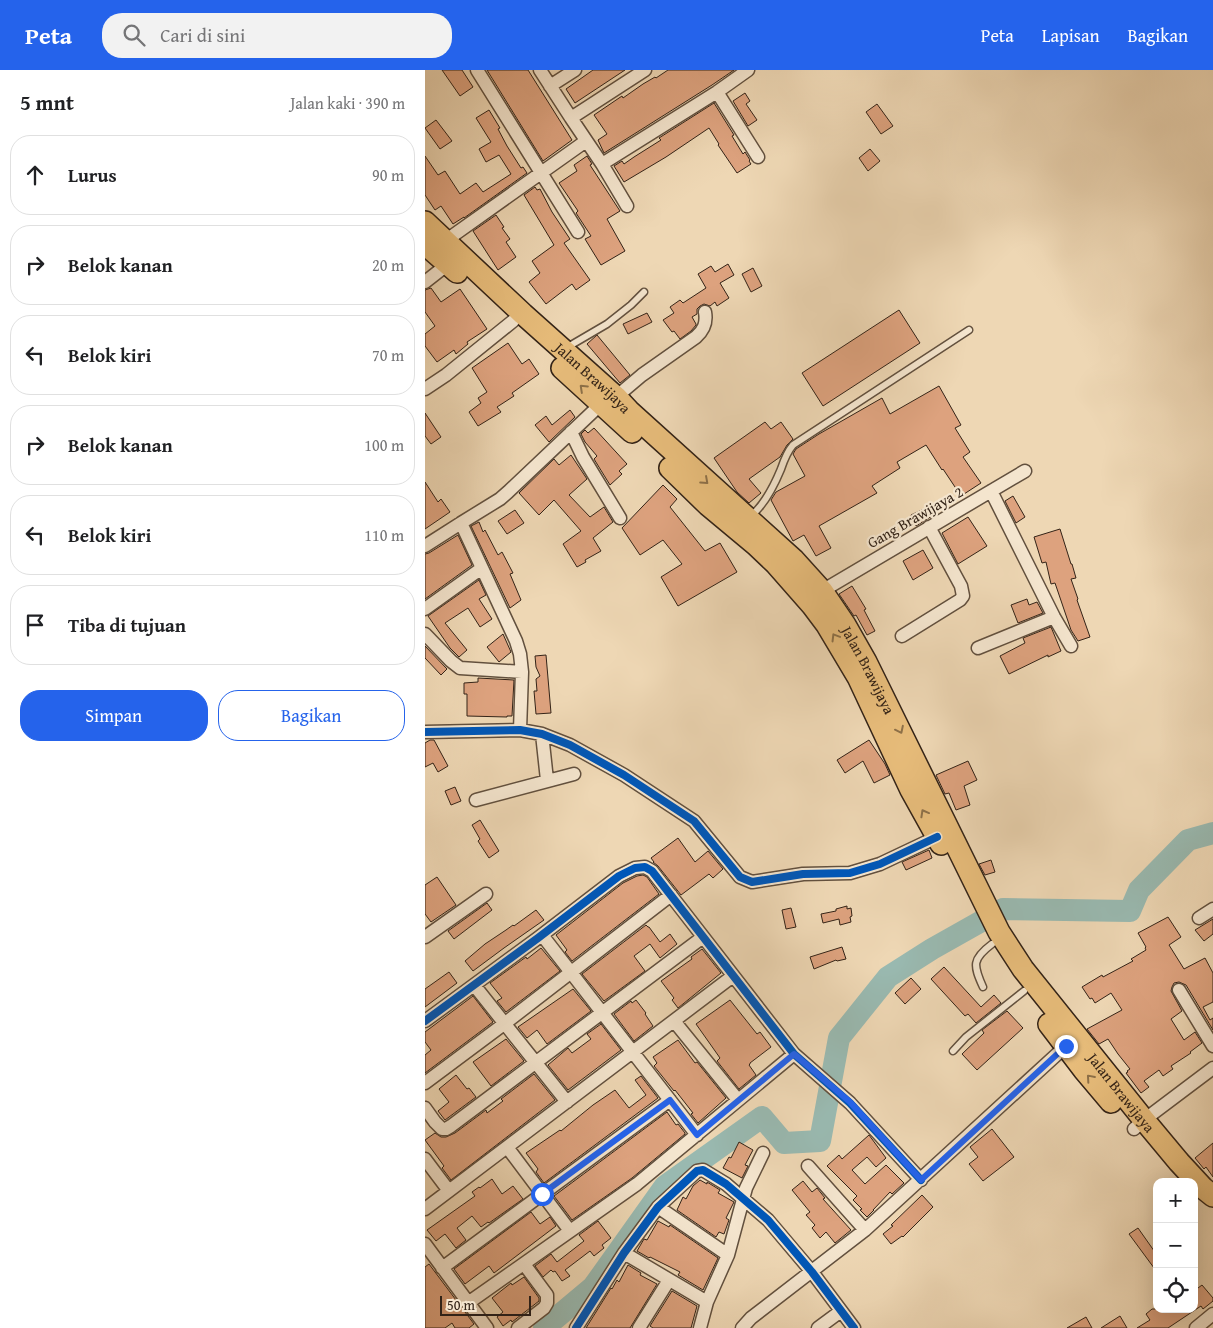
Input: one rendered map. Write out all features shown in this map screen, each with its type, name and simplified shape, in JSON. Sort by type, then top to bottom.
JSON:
[{"type":"highway","name":"Jalan Brawijaya","points":[[425,222],[444,254],[467,282],[747,518],[793,560],[821,590],[845,624],[866,662],[993,937],[1024,991],[1084,1070],[1213,1196]]},
{"type":"highway","name":"Jalan Brawijaya","points":[[444,254],[563,349],[708,505],[776,564],[812,605],[849,660],[911,790],[937,837],[975,896]]},
{"type":"highway","name":"Jalan Brawijaya","points":[[993,937],[1023,969],[1139,1124],[1175,1178]]},
{"type":"highway","points":[[1198,1200],[1213,1212]]},
{"type":"street","points":[[477,70],[579,232]]},
{"type":"street","points":[[540,70],[585,141],[602,164],[627,206]]},
{"type":"street","points":[[550,86],[575,70]]},
{"type":"street","points":[[571,118],[645,70]]},
{"type":"street","points":[[602,164],[717,92],[748,70]]},
{"type":"street","points":[[717,92],[758,157]]},
{"type":"street","points":[[425,282],[444,254],[541,172],[585,141]]},
{"type":"street","points":[[425,546],[499,499],[571,432],[616,408],[642,375],[702,332],[706,322],[705,312]]},
{"type":"street","points":[[425,390],[513,322]]},
{"type":"street","points":[[571,432],[583,457],[620,518]]},
{"type":"street","name":"Gang Brawijaya 2","points":[[821,590],[1025,471]]},
{"type":"street","points":[[991,491],[1054,617],[1071,646]]},
{"type":"street","points":[[461,523],[520,654],[522,672],[520,730]]},
{"type":"street","points":[[902,636],[960,600],[963,596],[961,586],[929,528]]},
{"type":"street","points":[[425,609],[482,568]]},
{"type":"street","points":[[979,648],[1054,617]]},
{"type":"street","points":[[425,634],[460,668],[522,672]]},
{"type":"street","points":[[425,732],[520,730],[542,734],[578,749],[624,775],[694,820],[740,877],[753,882],[803,874],[850,873],[880,864],[937,837]]},
{"type":"street","points":[[542,734],[547,780]]},
{"type":"street","points":[[476,800],[574,774]]},
{"type":"street","points":[[425,1020],[619,876],[635,868],[645,867],[651,871],[671,895],[794,1054],[850,1102],[921,1180]]},
{"type":"street","points":[[426,935],[486,894]]},
{"type":"street","points":[[425,1083],[671,895]]},
{"type":"street","points":[[1199,918],[1213,909]]},
{"type":"street","points":[[542,935],[697,1135]]},
{"type":"street","points":[[425,1108],[430,1126],[446,1129],[451,1126],[703,937]]},
{"type":"street","points":[[425,1209],[733,976]]},
{"type":"street","points":[[474,985],[567,1102]]},
{"type":"street","points":[[1179,990],[1213,1046]]},
{"type":"street","points":[[674,1021],[738,1100]]},
{"type":"street","points":[[742,1328],[755,1323],[811,1272],[865,1230],[1066,1046]]},
{"type":"street","points":[[468,1303],[637,1184],[794,1054]]},
{"type":"street","points":[[1139,1124],[1213,1068]]},
{"type":"street","points":[[442,1268],[670,1100]]},
{"type":"street","points":[[507,1148],[570,1231]]},
{"type":"street","points":[[700,1328],[707,1302],[728,1255],[743,1199],[763,1153]]},
{"type":"street","points":[[425,1158],[449,1191]]},
{"type":"street","points":[[808,1166],[865,1230]]},
{"type":"street","points":[[576,1328],[624,1253],[658,1207],[697,1171],[701,1170],[726,1184],[768,1220],[854,1328]]},
{"type":"street","points":[[658,1207],[728,1255]]},
{"type":"street","points":[[425,1244],[487,1328]]},
{"type":"street","points":[[624,1253],[707,1302]]},
{"type":"street","points":[[518,1328],[545,1308],[547,1303],[547,1295],[524,1264]]},
{"type":"street","points":[[641,1327],[669,1280]]},
{"type":"street","points":[[819,1328],[841,1311]]},
{"type":"street","points":[[1196,1328],[1213,1314]]},
{"type":"lane","points":[[563,349],[607,324],[644,292]]},
{"type":"lane","points":[[747,518],[754,512],[772,488],[785,457],[793,445],[969,330]]},
{"type":"lane","points":[[983,987],[976,972],[977,959],[993,937]]},
{"type":"lane","points":[[953,1051],[966,1037],[1024,991]]},
{"type":"building","points":[[442,70],[462,70],[473,87],[460,96]]},
{"type":"building","points":[[487,70],[528,70],[572,140],[543,161]]},
{"type":"building","points":[[593,70],[625,70],[575,103],[566,89]]},
{"type":"building","points":[[668,70],[734,70],[604,153],[598,140],[607,134],[594,115],[622,96],[623,98]]},
{"type":"building","points":[[745,93],[750,101],[746,104],[757,120],[748,126],[733,101]]},
{"type":"building","points":[[714,103],[734,135],[732,136],[743,154],[745,152],[751,164],[737,173],[709,128],[624,182],[614,166],[622,161],[624,164],[661,140],[659,138]]},
{"type":"building","points":[[877,104],[893,126],[881,134],[866,112]]},
{"type":"building","points":[[489,110],[500,128],[498,129],[507,146],[521,168],[523,167],[527,173],[453,224],[441,206],[435,210],[425,195],[425,156],[438,175],[445,171],[460,194],[476,183],[483,192],[511,174],[499,155],[486,162],[479,149],[491,142],[476,118]]},
{"type":"building","points":[[436,120],[452,141],[440,149],[425,128]]},
{"type":"building","points":[[870,149],[880,161],[868,171],[859,158]]},
{"type":"building","points":[[587,156],[592,164],[590,165],[620,211],[607,219],[625,251],[601,265],[585,239],[591,236],[576,213],[578,211],[559,183],[577,171],[574,165]]},
{"type":"building","points":[[535,187],[537,190],[540,189],[552,212],[570,239],[564,243],[590,280],[576,290],[572,284],[546,304],[529,282],[540,273],[532,261],[554,245],[524,195]]},
{"type":"building","points":[[496,215],[510,239],[506,242],[516,257],[498,270],[473,231]]},
{"type":"building","points":[[728,264],[734,275],[720,283],[729,298],[717,306],[715,302],[710,306],[704,304],[700,306],[697,309],[697,314],[692,317],[696,325],[680,339],[663,320],[674,313],[670,307],[680,300],[683,303],[706,288],[698,274],[711,266],[715,272]]},
{"type":"building","points":[[753,268],[762,286],[751,292],[742,274]]},
{"type":"building","points":[[431,288],[441,302],[460,289],[487,329],[467,342],[468,344],[456,354],[454,350],[437,362],[425,346],[425,334],[435,326],[425,312],[425,290]]},
{"type":"building","points":[[899,310],[920,343],[823,406],[802,373]]},
{"type":"building","points":[[647,313],[652,322],[628,334],[623,324]]},
{"type":"building","points":[[597,335],[630,375],[620,383],[587,344]]},
{"type":"building","points":[[508,343],[522,364],[529,359],[539,374],[512,393],[514,396],[497,407],[501,412],[478,426],[469,412],[481,403],[478,398],[487,392],[472,368]]},
{"type":"building","points":[[939,386],[961,425],[955,428],[970,452],[963,457],[981,483],[961,496],[926,445],[897,462],[900,468],[872,486],[877,493],[819,526],[831,548],[816,556],[804,535],[793,541],[771,500],[776,492],[805,476],[793,454],[796,449],[882,398],[890,414]]},
{"type":"building","points":[[570,410],[575,417],[549,442],[535,425],[546,416],[552,425]]},
{"type":"building","points":[[425,413],[441,437],[431,444],[425,436]]},
{"type":"building","points":[[765,422],[771,429],[781,422],[793,439],[780,457],[749,479],[761,493],[749,503],[737,492],[714,458]]},
{"type":"building","points":[[594,428],[627,464],[619,471],[622,474],[610,485],[594,459],[597,456],[581,434],[585,430],[588,433]]},
{"type":"building","points":[[571,455],[587,479],[569,495],[590,517],[604,507],[613,522],[593,538],[601,551],[577,567],[563,544],[581,531],[554,500],[539,515],[519,493],[554,459],[559,465]]},
{"type":"building","points":[[425,482],[438,502],[441,499],[450,512],[425,529]]},
{"type":"building","points":[[663,485],[677,499],[670,507],[705,551],[720,543],[737,572],[678,606],[661,577],[682,564],[663,540],[640,555],[622,528]]},
{"type":"building","points":[[1013,496],[1025,517],[1016,523],[1005,501]]},
{"type":"building","points":[[928,507],[932,516],[916,526],[911,515]]},
{"type":"building","points":[[515,510],[524,523],[507,534],[498,521]]},
{"type":"building","points":[[968,517],[987,546],[958,564],[942,533]]},
{"type":"building","points":[[479,522],[483,532],[485,530],[498,555],[502,552],[513,573],[510,574],[521,600],[510,608],[471,526]]},
{"type":"building","points":[[1060,529],[1076,578],[1071,579],[1090,637],[1078,641],[1071,630],[1055,583],[1051,584],[1046,562],[1042,563],[1034,537]]},
{"type":"building","points":[[458,535],[472,565],[425,599],[425,554]]},
{"type":"building","points":[[923,550],[933,568],[913,580],[903,561]]},
{"type":"building","points":[[479,580],[486,595],[479,599],[492,619],[480,627],[468,608],[445,623],[467,650],[459,657],[450,648],[428,616]]},
{"type":"building","points":[[852,586],[866,609],[864,610],[875,631],[867,635],[856,615],[854,616],[839,594]]},
{"type":"building","points":[[1027,599],[1029,605],[1037,602],[1043,613],[1018,623],[1011,605]]},
{"type":"building","points":[[1051,627],[1061,651],[1048,657],[1048,655],[1009,674],[1000,656],[1025,643],[1023,638]]},
{"type":"building","points":[[503,634],[511,652],[499,662],[487,647]]},
{"type":"building","points":[[425,646],[447,669],[441,675],[425,658]]},
{"type":"building","points":[[546,655],[551,713],[536,714],[534,691],[537,691],[536,679],[540,676],[536,667],[535,656]]},
{"type":"building","points":[[478,678],[514,680],[512,716],[467,716],[467,694],[464,694],[464,683],[478,682]]},
{"type":"building","points":[[434,740],[448,766],[438,772],[433,763],[425,767],[425,743]]},
{"type":"building","points":[[869,740],[890,775],[874,783],[863,761],[845,773],[837,760]]},
{"type":"building","points":[[968,761],[977,780],[964,786],[970,805],[956,810],[949,793],[945,794],[936,775]]},
{"type":"building","points":[[455,787],[461,801],[451,805],[445,791]]},
{"type":"building","points":[[480,820],[499,851],[489,858],[478,841],[480,839],[472,825]]},
{"type":"building","points":[[678,838],[695,862],[708,851],[723,869],[713,878],[709,874],[681,895],[651,858]]},
{"type":"building","points":[[929,850],[932,858],[906,870],[902,862]]},
{"type":"building","points":[[991,860],[995,872],[985,875],[979,864]]},
{"type":"building","points":[[643,875],[647,877],[659,894],[572,961],[565,952],[567,950],[556,935],[623,883]]},
{"type":"building","points":[[437,877],[456,905],[431,922],[425,914],[425,885]]},
{"type":"building","points":[[487,903],[492,910],[454,939],[448,931]]},
{"type":"building","points":[[847,906],[847,909],[851,908],[851,922],[840,925],[839,919],[823,923],[821,914],[836,911],[836,909]]},
{"type":"building","points":[[791,908],[796,927],[786,929],[782,910]]},
{"type":"building","points":[[536,910],[544,920],[473,971],[465,961],[485,944]]},
{"type":"building","points":[[1168,917],[1181,937],[1169,945],[1184,969],[1205,958],[1213,973],[1213,1002],[1203,1007],[1210,1020],[1213,1018],[1213,1030],[1186,985],[1179,982],[1174,983],[1171,991],[1182,1011],[1171,1019],[1184,1040],[1195,1032],[1202,1043],[1171,1066],[1173,1069],[1163,1076],[1159,1070],[1144,1081],[1149,1087],[1141,1093],[1126,1073],[1130,1069],[1108,1039],[1099,1044],[1087,1029],[1122,1010],[1111,993],[1095,1003],[1082,987],[1102,975],[1103,977],[1133,961],[1131,959],[1146,950],[1138,933]]},
{"type":"building","points":[[1213,919],[1213,934],[1204,941],[1195,930]]},
{"type":"building","points":[[646,925],[660,942],[670,934],[677,944],[660,958],[650,944],[634,956],[645,971],[604,1001],[582,974]]},
{"type":"building","points":[[842,947],[846,959],[836,960],[814,969],[810,957]]},
{"type":"building","points":[[541,948],[560,971],[506,1012],[497,1001],[502,998],[490,983]]},
{"type":"building","points":[[702,949],[721,973],[678,1008],[672,1000],[674,998],[661,981],[692,959],[691,957]]},
{"type":"building","points":[[944,967],[981,1007],[994,995],[1001,1003],[976,1023],[968,1014],[965,1016],[931,979]]},
{"type":"building","points":[[449,972],[457,983],[425,1007],[425,989]]},
{"type":"building","points":[[911,978],[921,989],[905,1004],[895,993]]},
{"type":"building","points":[[573,989],[591,1011],[547,1044],[537,1030],[527,1038],[518,1027]]},
{"type":"building","points":[[473,996],[493,1022],[425,1073],[425,1055],[431,1050],[425,1042],[425,1032]]},
{"type":"building","points":[[636,1000],[653,1026],[634,1041],[614,1014],[631,1001],[632,1003]]},
{"type":"building","points":[[730,1000],[757,1034],[760,1032],[771,1047],[750,1063],[749,1065],[756,1075],[739,1089],[717,1061],[720,1058],[696,1024]]},
{"type":"building","points":[[1007,1011],[1023,1028],[977,1070],[962,1054],[984,1033],[982,1030]]},
{"type":"building","points":[[601,1024],[621,1050],[568,1090],[548,1065],[568,1048],[572,1053],[591,1039],[587,1034]]},
{"type":"building","points":[[506,1039],[524,1061],[491,1086],[473,1062]]},
{"type":"building","points":[[678,1040],[695,1063],[697,1062],[726,1098],[698,1123],[691,1114],[693,1113],[654,1066],[657,1063],[653,1057]]},
{"type":"building","points":[[534,1074],[555,1100],[451,1180],[442,1168],[444,1166],[425,1140],[435,1133],[441,1137],[446,1137],[455,1133],[486,1110],[487,1113],[503,1101],[501,1099]]},
{"type":"building","points":[[456,1075],[476,1097],[445,1120],[438,1111],[449,1102],[439,1089]]},
{"type":"building","points":[[641,1076],[658,1098],[544,1183],[536,1172],[538,1169],[526,1153],[561,1131],[615,1090],[629,1108],[646,1095],[635,1080]]},
{"type":"building","points":[[667,1112],[685,1134],[632,1178],[572,1220],[554,1196]]},
{"type":"building","points":[[992,1129],[1014,1157],[983,1181],[969,1164],[978,1157],[970,1147]]},
{"type":"building","points":[[869,1135],[886,1158],[876,1167],[867,1157],[852,1170],[865,1184],[886,1165],[904,1183],[892,1194],[890,1192],[867,1217],[853,1200],[857,1196],[827,1166],[839,1155],[842,1159]]},
{"type":"building","points":[[739,1142],[753,1150],[745,1165],[748,1166],[742,1178],[723,1168],[729,1157],[731,1158]]},
{"type":"building","points":[[1213,1143],[1213,1177],[1206,1167],[1204,1169],[1195,1158]]},
{"type":"building","points":[[492,1179],[502,1194],[513,1186],[523,1199],[481,1227],[472,1216],[457,1228],[466,1240],[456,1248],[445,1234],[436,1241],[427,1230],[475,1196],[472,1192]]},
{"type":"building","points":[[700,1180],[720,1190],[718,1193],[734,1202],[726,1218],[729,1220],[724,1234],[719,1232],[716,1237],[677,1210],[683,1197],[686,1199],[693,1186]]},
{"type":"building","points":[[803,1181],[812,1192],[817,1188],[825,1198],[823,1199],[851,1230],[835,1243],[826,1232],[820,1238],[812,1228],[815,1225],[806,1215],[810,1212],[792,1190]]},
{"type":"building","points":[[922,1195],[933,1207],[903,1237],[891,1244],[883,1234]]},
{"type":"building","points":[[531,1212],[540,1224],[550,1217],[556,1226],[494,1273],[489,1266],[465,1284],[454,1269]]},
{"type":"building","points":[[598,1221],[611,1238],[602,1245],[604,1248],[594,1256],[590,1251],[565,1270],[570,1276],[562,1281],[555,1271],[551,1270],[543,1277],[535,1266],[551,1254],[557,1262],[584,1241],[579,1235]]},
{"type":"building","points":[[658,1221],[669,1227],[670,1225],[718,1258],[703,1290],[678,1275],[680,1272],[637,1251],[644,1239],[647,1240]]},
{"type":"building","points":[[1138,1228],[1153,1249],[1153,1267],[1129,1234]]},
{"type":"building","points":[[429,1264],[474,1324],[469,1328],[455,1328],[452,1323],[445,1328],[425,1328],[425,1267]]},
{"type":"building","points":[[628,1265],[641,1273],[640,1275],[657,1284],[630,1328],[586,1328],[611,1288],[617,1280],[619,1282]]},
{"type":"building","points":[[524,1277],[539,1298],[539,1301],[512,1322],[511,1320],[503,1326],[497,1317],[503,1312],[492,1298],[511,1283],[512,1285]]},
{"type":"building","points":[[1202,1285],[1213,1298],[1213,1301],[1203,1309],[1201,1306],[1198,1308],[1198,1288]]},
{"type":"building","points":[[672,1291],[697,1306],[691,1328],[653,1328],[650,1326]]},
{"type":"building","points":[[1152,1309],[1153,1313],[1190,1313],[1168,1328],[1137,1328],[1150,1320],[1146,1314]]},
{"type":"building","points":[[1120,1316],[1127,1328],[1101,1328]]},
{"type":"building","points":[[1086,1317],[1092,1328],[1067,1328]]},
{"type":"waterway","points":[[544,1328],[593,1287],[665,1186],[762,1117],[784,1143],[820,1141],[839,1038],[888,977],[932,949],[1003,909],[1130,911],[1139,890],[1188,840],[1213,833]]},
{"type":"cycle path","points":[[425,732],[520,730],[542,734],[570,745],[624,775],[694,821],[740,877],[752,882],[803,874],[850,873],[880,864],[937,837]]},
{"type":"cycle path","points":[[425,1021],[619,876],[635,868],[645,867],[652,871],[794,1054],[850,1103],[921,1180]]},
{"type":"cycle path","points":[[576,1328],[624,1253],[658,1207],[697,1171],[703,1170],[726,1184],[768,1220],[812,1272],[854,1328]]},
{"type":"route","points":[[542,1194],[670,1100],[697,1135],[794,1054],[850,1102],[921,1180],[1066,1046]]}]
